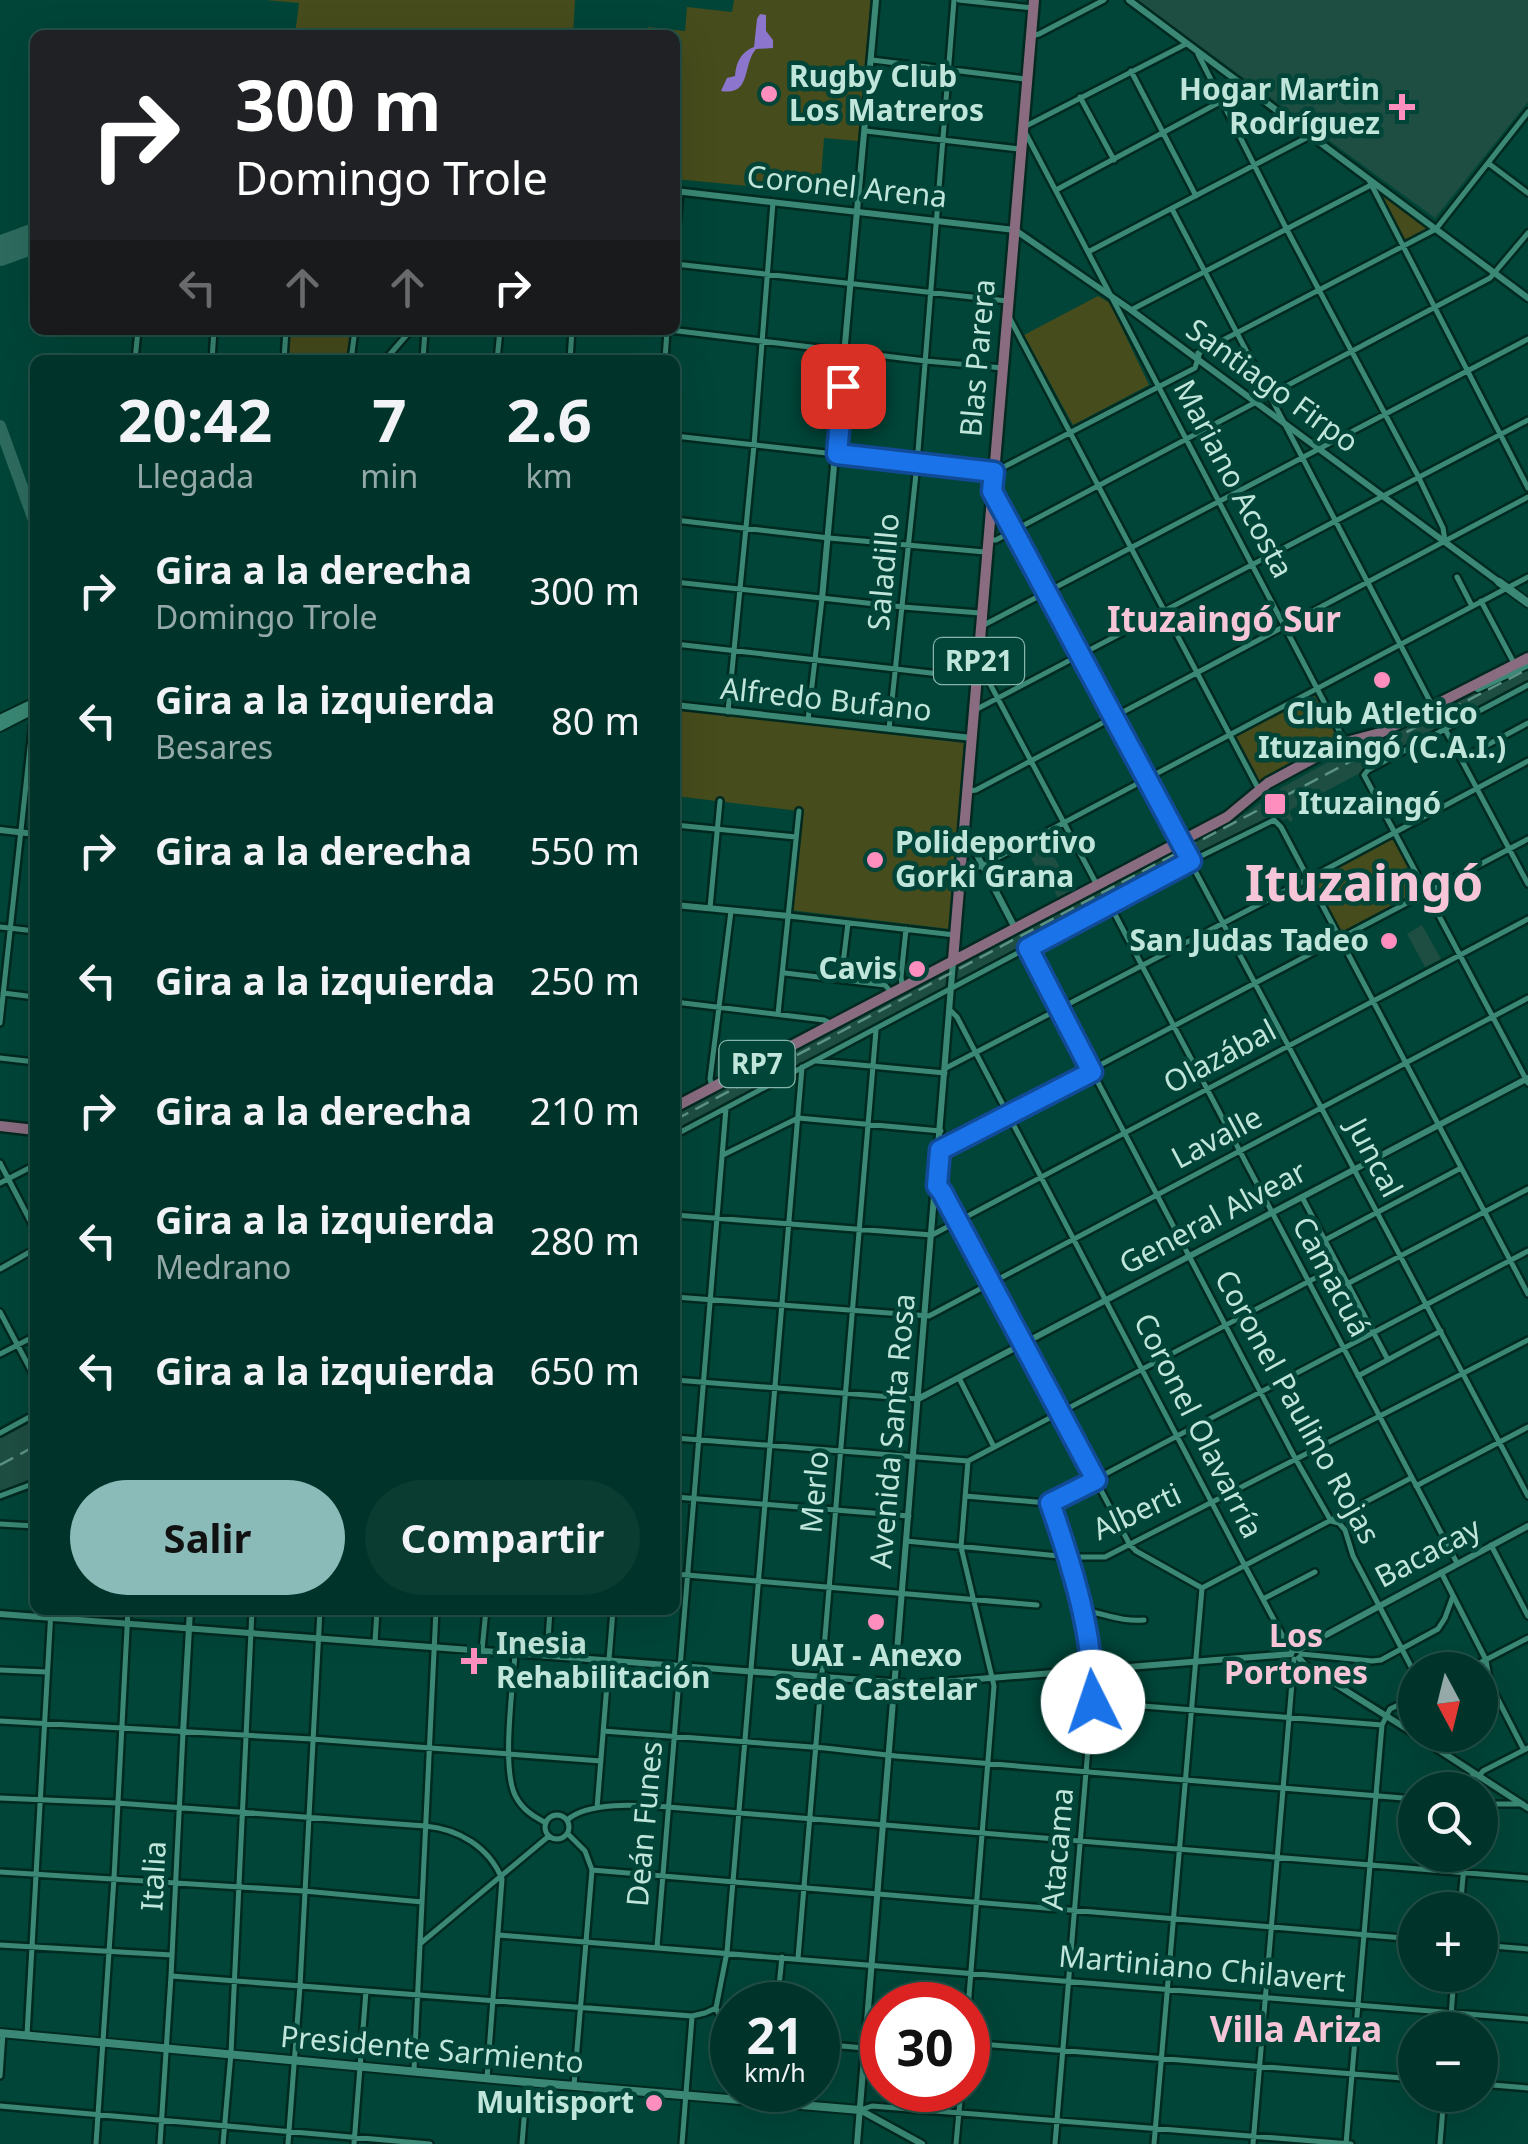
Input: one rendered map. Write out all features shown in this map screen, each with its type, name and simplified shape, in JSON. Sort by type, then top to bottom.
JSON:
[{"type":"main road","name":"Blas Parera","points":[[954,960],[1033,4]]},
{"type":"main road","points":[[1507,588],[1528,603]]},
{"type":"main road","points":[[1460,693],[1476,690],[1528,661]]},
{"type":"main road","name":"RP7","points":[[680,1103],[1227,816],[1278,777],[1346,742],[1380,734],[1515,664],[1528,661]]},
{"type":"main road","points":[[0,723],[30,708]]},
{"type":"main road","points":[[0,1126],[30,1129]]},
{"type":"main road","name":"Presidente Sarmiento","points":[[2,2033],[710,2098]]},
{"type":"main road","name":"Presidente Sarmiento","points":[[840,2108],[860,2110]]},
{"type":"street","points":[[808,720],[837,454],[876,0]]},
{"type":"street","points":[[956,0],[1033,4]]},
{"type":"street","name":"Saladillo","points":[[890,729],[956,0]]},
{"type":"street","points":[[1031,36],[1104,0]]},
{"type":"street","points":[[1128,0],[1528,298]]},
{"type":"street","points":[[1024,129],[1186,44]]},
{"type":"street","points":[[1197,52],[1444,528],[1444,540]]},
{"type":"street","points":[[872,60],[1028,80]]},
{"type":"street","points":[[1132,71],[1196,196]]},
{"type":"street","points":[[1080,97],[1114,160]]},
{"type":"street","points":[[1056,190],[1220,102]]},
{"type":"street","points":[[680,437],[994,472],[1160,388],[1195,368],[1196,356],[1436,229],[1528,112]]},
{"type":"street","name":"Mariano Acosta","points":[[1024,129],[1346,742]]},
{"type":"street","points":[[866,132],[1022,149]]},
{"type":"street","points":[[1088,252],[1310,136]]},
{"type":"street","points":[[1488,163],[1528,193]]},
{"type":"street","points":[[1132,310],[1370,182]]},
{"type":"street","points":[[1370,182],[1528,488]]},
{"type":"street","name":"Coronel Arena","points":[[680,192],[1015,230]]},
{"type":"street","points":[[728,712],[773,202]]},
{"type":"street","points":[[1172,209],[1433,706]]},
{"type":"street","name":"Santiago Firpo","points":[[1015,230],[1196,356],[1507,588]]},
{"type":"street","points":[[680,521],[908,546],[988,546],[1496,274],[1528,233]]},
{"type":"street","points":[[680,265],[931,292],[1008,308],[1069,434],[1259,790]]},
{"type":"street","points":[[680,331],[1002,368]]},
{"type":"street","points":[[388,355],[406,335]]},
{"type":"street","points":[[981,627],[1528,339]]},
{"type":"street","points":[[974,710],[1528,420]]},
{"type":"street","name":"Juncal","points":[[992,491],[1194,861],[1223,923],[1528,1496]]},
{"type":"street","points":[[968,791],[1528,497]]},
{"type":"street","points":[[1458,577],[1472,606]]},
{"type":"street","points":[[961,874],[1528,577]]},
{"type":"street","points":[[680,582],[982,613]]},
{"type":"street","points":[[1480,601],[1515,664]]},
{"type":"street","points":[[680,645],[977,678]]},
{"type":"street","points":[[979,663],[1097,885]]},
{"type":"street","points":[[1527,1080],[1364,776],[1368,770],[1528,685]]},
{"type":"street","name":"Alfredo Bufano","points":[[680,707],[972,738]]},
{"type":"street","points":[[1461,759],[1528,722]]},
{"type":"street","points":[[1445,729],[1528,884]]},
{"type":"street","points":[[814,1060],[946,1070],[1528,760]]},
{"type":"street","points":[[0,1024],[30,767]]},
{"type":"street","points":[[710,908],[720,801]]},
{"type":"street","points":[[778,1014],[799,810]]},
{"type":"street","points":[[680,1132],[1272,820],[1278,822],[1528,1294]]},
{"type":"street","points":[[680,826],[797,837]]},
{"type":"street","points":[[0,830],[30,834]]},
{"type":"street","points":[[965,832],[1016,928]]},
{"type":"street","points":[[940,1150],[1528,840]]},
{"type":"street","points":[[680,905],[956,935]]},
{"type":"street","name":"Camacuá","points":[[1110,906],[1457,1563]]},
{"type":"street","points":[[712,1087],[731,911]]},
{"type":"street","name":"Olazábal","points":[[932,1234],[1528,919]]},
{"type":"street","points":[[841,980],[848,922]]},
{"type":"street","points":[[0,926],[30,930]]},
{"type":"street","points":[[784,973],[886,985],[898,990],[906,929]]},
{"type":"street","name":"Coronel Paulino Rojas","points":[[1028,948],[1295,1458],[1331,1521],[1345,1530],[1354,1556],[1404,1652]]},
{"type":"street","name":"Avenida Santa Rosa","points":[[871,1982],[954,960]]},
{"type":"street","points":[[2,993],[30,996]]},
{"type":"street","name":"Lavalle","points":[[926,1317],[1528,998]]},
{"type":"street","points":[[680,1003],[832,1024]]},
{"type":"street","name":"Coronel Olavarría","points":[[950,1010],[1245,1566],[1296,1654]]},
{"type":"street","name":"Merlo","points":[[798,1958],[876,1029]]},
{"type":"street","points":[[0,1058],[30,1061]]},
{"type":"street","points":[[721,1982],[760,1581],[802,1067]]},
{"type":"street","name":"General Alvear","points":[[918,1399],[1527,1080]]},
{"type":"street","name":"Deán Funes","points":[[657,1947],[726,1107]]},
{"type":"street","points":[[723,1156],[798,1118],[940,1131]]},
{"type":"street","points":[[0,1163],[30,1221]]},
{"type":"street","points":[[0,1183],[30,1168]]},
{"type":"street","points":[[1325,1240],[1461,1168]]},
{"type":"street","points":[[937,1186],[1130,1545],[1202,1588]]},
{"type":"street","points":[[1348,1284],[1528,1189]]},
{"type":"street","points":[[1302,1197],[1388,1360]]},
{"type":"street","points":[[680,1215],[932,1234]]},
{"type":"street","points":[[966,1496],[1050,1503],[1528,1251]]},
{"type":"street","points":[[0,1269],[30,1253]]},
{"type":"street","points":[[680,1438],[968,1461],[1338,1266]]},
{"type":"street","points":[[680,1297],[926,1317]]},
{"type":"street","points":[[0,1312],[30,1368]]},
{"type":"street","points":[[1358,1376],[1441,1331]]},
{"type":"street","points":[[0,1354],[30,1338]]},
{"type":"street","name":"Alberti","points":[[906,1541],[1100,1558],[1528,1340]]},
{"type":"street","points":[[958,1378],[994,1447]]},
{"type":"street","points":[[680,1380],[918,1399]]},
{"type":"street","points":[[0,1420],[3,1432],[30,1417]]},
{"type":"street","points":[[1416,1486],[1528,1428]]},
{"type":"street","points":[[968,1461],[962,1547],[994,1679],[969,1982]]},
{"type":"street","points":[[1202,1588],[1412,1478]]},
{"type":"street","points":[[0,1496],[30,1485]]},
{"type":"street","points":[[680,1497],[909,1516]]},
{"type":"street","name":"Atacama","points":[[1050,1503],[1069,1557],[1093,1670],[1055,2144]]},
{"type":"street","points":[[0,1524],[30,1526]]},
{"type":"street","name":"Bacacay","points":[[1296,1654],[1378,1605],[1528,1526]]},
{"type":"street","points":[[1491,1545],[1528,1616]]},
{"type":"street","points":[[1263,1599],[1315,1572]]},
{"type":"street","points":[[1441,1572],[1482,1652]]},
{"type":"street","points":[[680,1574],[1037,1605]]},
{"type":"street","points":[[1154,2144],[1202,1588]]},
{"type":"street","points":[[59,1615],[251,1634],[926,1684],[1296,1654],[1377,1661],[1438,1628],[1453,1596]]},
{"type":"street","points":[[1081,1610],[1112,1618],[1144,1620]]},
{"type":"street","points":[[0,1614],[30,1614]]},
{"type":"street","points":[[27,2035],[51,1615]]},
{"type":"street","points":[[96,2144],[128,1615]]},
{"type":"street","name":"Italia","points":[[160,2144],[189,1615]]},
{"type":"street","points":[[223,2144],[252,1615]]},
{"type":"street","points":[[288,2144],[320,1615]]},
{"type":"street","points":[[375,1643],[377,1615]]},
{"type":"street","points":[[414,2070],[436,1615]]},
{"type":"street","points":[[482,1650],[486,1615]]},
{"type":"street","points":[[547,1655],[550,1615]]},
{"type":"street","points":[[597,1808],[612,1615]]},
{"type":"street","points":[[1498,1654],[1528,1638]]},
{"type":"street","points":[[515,1654],[510,1784],[527,1812],[546,1823]]},
{"type":"street","points":[[1296,1654],[1304,1664],[1398,1724]]},
{"type":"street","points":[[1253,2140],[1296,1654]]},
{"type":"street","points":[[0,1670],[47,1672]]},
{"type":"street","points":[[1481,1772],[1526,1749],[1498,1698]]},
{"type":"street","points":[[1093,1702],[1382,1725]]},
{"type":"street","points":[[947,2112],[1253,2140],[1348,2144],[1382,1725],[1390,1709],[1398,1705]]},
{"type":"street","points":[[0,1721],[601,1762]]},
{"type":"street","points":[[604,1732],[1398,1798]]},
{"type":"street","points":[[1442,1752],[1473,1772]]},
{"type":"street","points":[[1498,1788],[1525,1806]]},
{"type":"street","points":[[0,1798],[425,1826],[452,1830],[470,1840],[489,1857],[502,1884],[488,2078]]},
{"type":"street","points":[[1498,1805],[1525,1806]]},
{"type":"street","points":[[568,1820],[580,1811],[597,1808],[668,1807],[1528,1878]]},
{"type":"street","points":[[554,1816],[568,1820],[568,1834],[557,1839],[549,1836],[546,1823],[554,1816]]},
{"type":"street","points":[[568,1834],[585,1851],[592,1870],[574,2086]]},
{"type":"street","points":[[421,1943],[549,1836]]},
{"type":"street","points":[[592,1870],[1398,1937]]},
{"type":"street","points":[[0,1872],[422,1902]]},
{"type":"street","points":[[1462,1892],[1464,1873]]},
{"type":"street","name":"Martiniano Chilavert","points":[[499,1935],[1441,2012]]},
{"type":"street","points":[[0,1945],[172,1955]]},
{"type":"street","points":[[1498,1946],[1528,1949]]},
{"type":"street","points":[[779,1982],[782,1957]]},
{"type":"street","points":[[171,1976],[692,2016],[710,2011]]},
{"type":"street","points":[[354,2140],[366,1991]]},
{"type":"street","points":[[682,2144],[692,2016]]},
{"type":"street","name":"Martiniano Chilavert","points":[[1498,2017],[1528,2019]]},
{"type":"street","points":[[0,2076],[2,2033]]},
{"type":"street","points":[[990,2045],[1398,2078]]},
{"type":"street","points":[[522,2144],[528,2082]]},
{"type":"street","points":[[1498,2086],[1528,2088]]},
{"type":"street","points":[[0,2106],[430,2144]]},
{"type":"street","name":"Avenida Santa Rosa","points":[[857,2144],[860,2110]]},
{"type":"street","points":[[864,2112],[922,2144]]},
{"type":"street","points":[[1440,2144],[1443,2112]]},
{"type":"street","points":[[956,2144],[959,2113]]},
{"type":"shaded area","name":"Hogar Martin Rodríguez","points":[[1137,0],[1528,0],[1528,102],[1435,218]]},
{"type":"shaded area","points":[[760,14],[766,15],[766,31],[773,40],[773,48],[756,49],[738,89],[721,91],[727,78],[735,76],[743,55],[754,47]]},
{"type":"shaded area","points":[[1528,665],[1528,680],[1292,809],[1290,822],[1273,817],[680,1128],[680,1112],[1248,812],[1281,788],[1350,750],[1377,742]]},
{"type":"shaded area","points":[[1054,832],[1065,852],[1054,857],[1073,891],[1058,898],[1025,847]]},
{"type":"shaded area","points":[[1422,925],[1441,959],[1425,967],[1407,934]]},
{"type":"shaded area","points":[[30,1423],[30,1477],[0,1493],[0,1438]]},
{"type":"green space","points":[[265,0],[575,0],[573,30],[296,30],[299,3]]},
{"type":"green space","name":"Rugby Club Los Matreros","points":[[734,0],[871,0],[858,141],[824,138],[820,193],[680,179],[680,30],[685,31],[687,7],[732,12]]},
{"type":"green space","points":[[1379,189],[1430,229],[1404,243]]},
{"type":"green space","points":[[1098,296],[1110,303],[1149,385],[1073,425],[1024,335]]},
{"type":"green space","points":[[289,335],[352,335],[350,355],[287,355]]},
{"type":"green space","points":[[1312,695],[1318,697],[1339,740],[1259,782],[1235,741],[1235,734]]},
{"type":"green space","name":"Polideportivo Gorki Grana","points":[[680,710],[964,743],[950,929],[790,910],[799,811],[680,797]]},
{"type":"green space","points":[[1387,839],[1395,841],[1418,887],[1417,894],[1340,933],[1313,881]]},
{"type":"taxiway","points":[[0,426],[30,509]]},
{"type":"runway","points":[[0,251],[30,240]]},
{"type":"railway","points":[[680,1117],[1528,669]]},
{"type":"railway","points":[[0,1465],[30,1449]]},
{"type":"place","name":"Rugby Club Los Matreros","points":[[769,94]]},
{"type":"place","name":"Hogar Martin Rodríguez","points":[[1402,107]]},
{"type":"place","name":"Club Atletico Ituzaingó (C.A.I.)","points":[[1382,680]]},
{"type":"place","name":"Ituzaingó","points":[[1275,804]]},
{"type":"place","name":"Polideportivo Gorki Grana","points":[[875,860]]},
{"type":"place","name":"San Judas Tadeo","points":[[1389,941]]},
{"type":"place","name":"Cavis","points":[[917,969]]},
{"type":"place","name":"UAI - Anexo Sede Castelar","points":[[876,1622]]},
{"type":"place","name":"Inesia Rehabilitación","points":[[474,1661]]},
{"type":"place","name":"Multisport","points":[[654,2103]]},
{"type":"district","name":"Ituzaingó Sur","points":[[1224,620]]},
{"type":"district","name":"Ituzaingó","points":[[1364,883]]},
{"type":"district","name":"Los Portones","points":[[1296,1654]]},
{"type":"district","name":"Villa Ariza","points":[[1296,2030]]},
{"type":"route","points":[[843,386],[837,454],[994,472],[992,491],[1191,861],[1028,948],[1092,1072],[940,1150],[937,1186],[1096,1480],[1050,1503],[1081,1610],[1093,1670],[1093,1702]]}]
